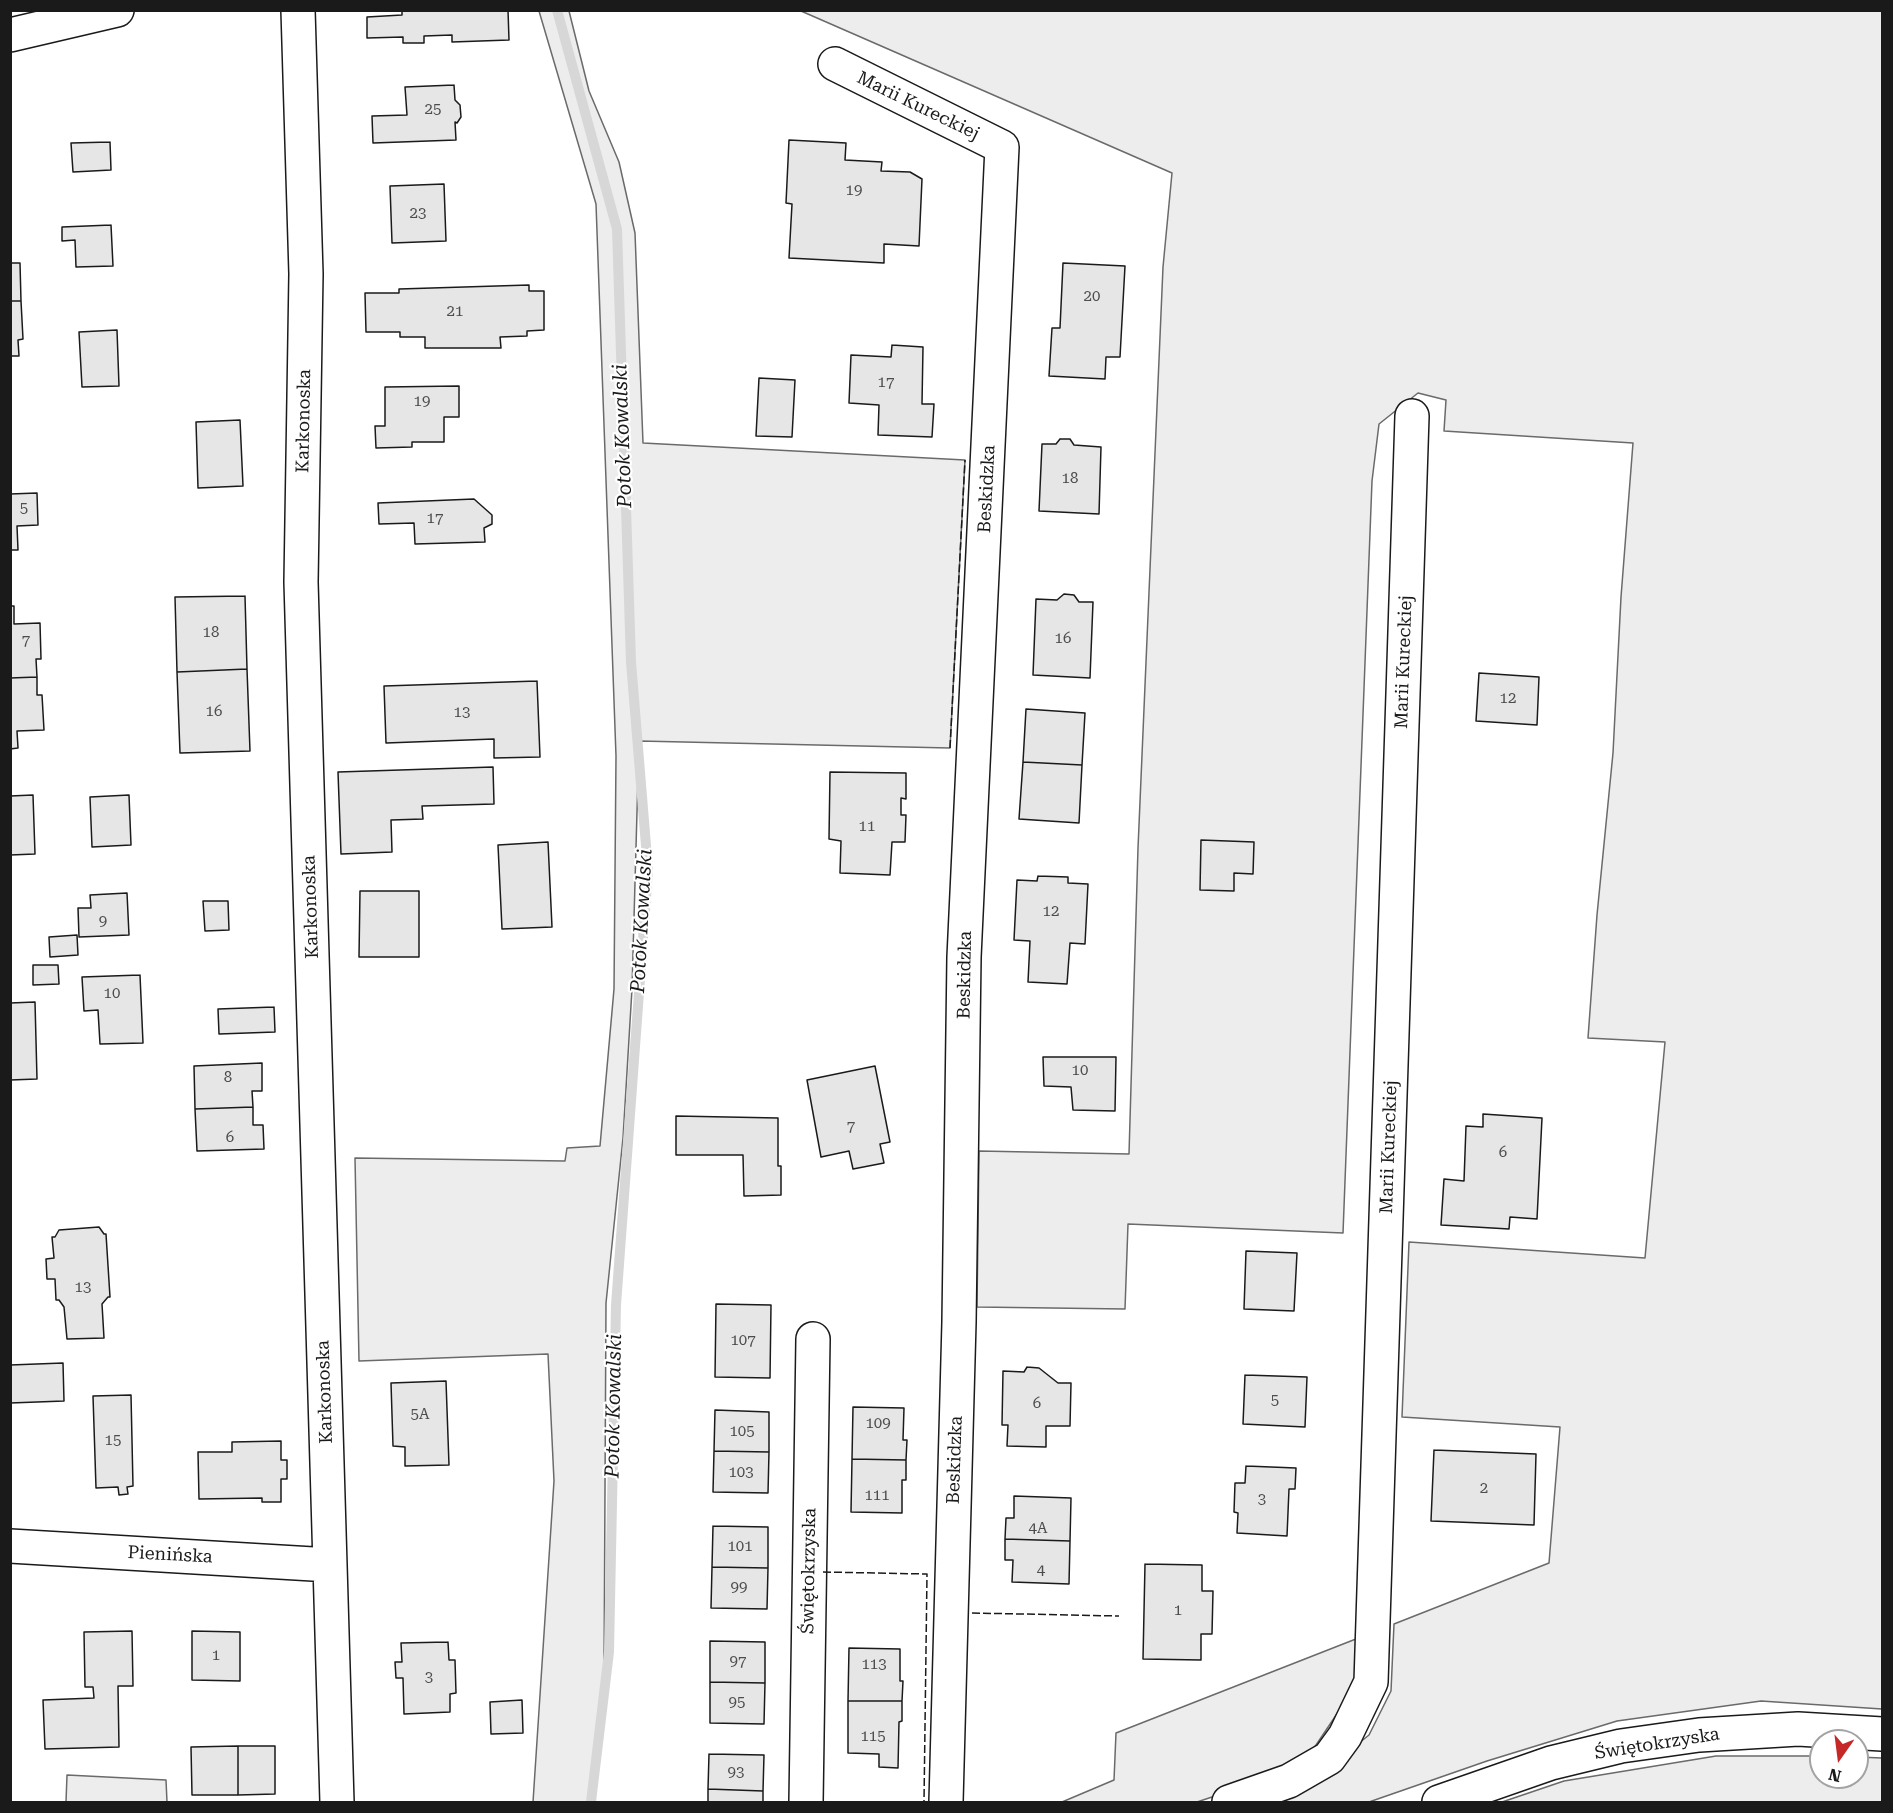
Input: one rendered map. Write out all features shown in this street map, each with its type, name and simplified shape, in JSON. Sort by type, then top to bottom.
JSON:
[{"type":"street","points":[[10,35],[117,10]]},
{"type":"street","name":"Karkonoska","points":[[298,10],[306,274],[301,582],[337,1803]]},
{"type":"street","name":"Marii Kureckiej","points":[[835,64],[1002,147]]},
{"type":"street","name":"Beskidzka","points":[[946,1803],[959,1322],[964,957],[1002,147]]},
{"type":"street","name":"Marii Kureckiej","points":[[1229,1803],[1288,1781],[1329,1758],[1345,1736],[1371,1682],[1412,416]]},
{"type":"street","name":"Świętokrzyska","points":[[806,1803],[813,1339]]},
{"type":"street","name":"Pienińska","points":[[10,1546],[330,1565]]},
{"type":"street","name":"Świętokrzyska","points":[[1439,1803],[1551,1763],[1621,1746],[1699,1735],[1798,1729],[1882,1734]]},
{"type":"shaded area","points":[[539,11],[569,11],[589,91],[619,162],[635,233],[643,443],[965,460],[950,748],[639,741],[632,989],[623,1138],[606,1303],[604,1674],[590,1802],[533,1802],[554,1481],[548,1354],[359,1361],[355,1158],[565,1161],[567,1148],[600,1146],[614,989],[616,756],[596,204]]},
{"type":"shaded area","points":[[801,11],[1882,11],[1882,1709],[1761,1701],[1617,1721],[1487,1761],[1369,1802],[1253,1802],[1317,1777],[1369,1735],[1391,1691],[1394,1624],[1549,1563],[1560,1427],[1402,1417],[1409,1242],[1645,1258],[1665,1042],[1588,1038],[1613,753],[1621,597],[1633,443],[1444,431],[1446,400],[1418,393],[1379,424],[1372,481],[1343,1233],[1128,1224],[1125,1309],[977,1307],[979,1151],[1129,1154],[1138,848],[1163,267],[1172,173]]},
{"type":"shaded area","points":[[1361,1637],[1357,1684],[1310,1754],[1224,1793],[1197,1802],[1062,1802],[1114,1780],[1116,1733]]},
{"type":"shaded area","points":[[1716,1756],[1809,1756],[1809,1789],[1869,1789],[1869,1757],[1882,1758],[1882,1802],[1502,1802],[1564,1781]]},
{"type":"shaded area","points":[[67,1775],[166,1780],[167,1802],[66,1802]]},
{"type":"building","points":[[402,10],[508,10],[509,40],[452,42],[452,35],[424,36],[424,43],[403,43],[403,37],[367,38],[367,17],[402,15]]},
{"type":"building","points":[[454,85],[455,100],[460,105],[461,117],[457,123],[455,122],[456,140],[373,143],[372,116],[407,115],[405,87]]},
{"type":"building","points":[[789,140],[846,143],[845,160],[882,162],[881,171],[910,172],[922,179],[919,246],[884,244],[884,263],[789,258],[792,204],[786,203]]},
{"type":"building","points":[[110,142],[111,170],[73,172],[71,143]]},
{"type":"building","points":[[444,184],[446,241],[392,243],[390,186]]},
{"type":"building","points":[[111,225],[113,266],[76,267],[75,240],[62,241],[62,227]]},
{"type":"building","points":[[10,263],[20,263],[21,301],[10,301]]},
{"type":"building","points":[[1063,263],[1125,266],[1120,357],[1106,357],[1105,379],[1049,376],[1052,328],[1060,328]]},
{"type":"building","points":[[529,285],[529,291],[544,291],[544,330],[527,331],[527,336],[500,337],[501,348],[425,348],[425,337],[400,337],[400,332],[366,332],[365,293],[399,293],[399,289]]},
{"type":"building","points":[[10,301],[21,301],[23,339],[18,340],[19,356],[10,356]]},
{"type":"building","points":[[117,330],[119,386],[82,387],[79,332]]},
{"type":"building","points":[[892,345],[923,347],[922,404],[934,404],[932,437],[878,435],[879,405],[849,403],[851,355],[891,357]]},
{"type":"building","points":[[759,378],[795,380],[792,437],[756,436]]},
{"type":"building","points":[[459,386],[459,417],[444,417],[444,442],[412,442],[412,447],[376,448],[375,426],[385,426],[385,387]]},
{"type":"building","points":[[240,420],[243,486],[198,488],[196,422]]},
{"type":"building","points":[[1060,439],[1070,439],[1074,445],[1101,447],[1099,514],[1039,511],[1042,444],[1056,444]]},
{"type":"building","points":[[37,493],[38,525],[17,526],[18,550],[10,550],[10,494]]},
{"type":"building","points":[[474,499],[492,515],[492,524],[484,528],[485,542],[415,544],[414,523],[379,524],[378,503]]},
{"type":"building","points":[[1064,594],[1074,595],[1079,602],[1093,602],[1090,678],[1033,675],[1036,599],[1057,600]]},
{"type":"building","points":[[245,596],[247,669],[177,672],[175,597]]},
{"type":"building","points":[[10,606],[14,606],[14,624],[40,623],[41,659],[36,659],[37,677],[10,678]]},
{"type":"building","points":[[247,669],[250,751],[180,753],[177,672]]},
{"type":"building","points":[[1479,673],[1539,677],[1537,725],[1476,721]]},
{"type":"building","points":[[37,677],[37,695],[42,695],[44,730],[17,731],[18,748],[10,749],[10,678]]},
{"type":"building","points":[[537,681],[540,757],[494,758],[494,739],[386,743],[384,686]]},
{"type":"building","points":[[1026,709],[1085,713],[1082,765],[1023,762]]},
{"type":"building","points":[[1023,762],[1082,765],[1079,823],[1019,819]]},
{"type":"building","points":[[493,767],[494,804],[422,806],[423,819],[391,820],[392,852],[341,854],[338,772]]},
{"type":"building","points":[[830,772],[906,773],[906,799],[901,798],[901,815],[906,815],[905,842],[892,842],[890,875],[840,873],[841,841],[829,839]]},
{"type":"building","points":[[33,795],[35,854],[10,855],[10,796]]},
{"type":"building","points":[[129,795],[131,845],[92,847],[90,797]]},
{"type":"building","points":[[1201,840],[1254,842],[1253,874],[1234,873],[1234,891],[1200,890]]},
{"type":"building","points":[[548,842],[552,927],[502,929],[498,845]]},
{"type":"building","points":[[1038,876],[1068,877],[1068,883],[1088,884],[1085,944],[1070,943],[1067,984],[1028,982],[1030,941],[1014,940],[1017,880],[1037,881]]},
{"type":"building","points":[[360,891],[419,891],[419,957],[359,957]]},
{"type":"building","points":[[127,893],[129,935],[79,937],[78,908],[91,908],[90,895]]},
{"type":"building","points":[[203,901],[228,901],[229,930],[205,931]]},
{"type":"building","points":[[77,935],[78,955],[50,957],[49,937]]},
{"type":"building","points":[[33,965],[58,965],[59,984],[33,985]]},
{"type":"building","points":[[140,975],[143,1043],[100,1044],[98,1010],[84,1011],[82,977]]},
{"type":"building","points":[[35,1002],[37,1079],[10,1080],[10,1003]]},
{"type":"building","points":[[274,1007],[275,1032],[219,1034],[218,1009]]},
{"type":"building","points":[[1043,1057],[1116,1057],[1115,1111],[1073,1110],[1071,1087],[1044,1086]]},
{"type":"building","points":[[262,1063],[262,1091],[252,1091],[253,1107],[195,1109],[194,1066]]},
{"type":"building","points":[[875,1066],[890,1142],[880,1144],[884,1163],[853,1169],[849,1151],[821,1157],[807,1080]]},
{"type":"building","points":[[253,1107],[253,1125],[263,1125],[264,1149],[197,1151],[195,1109]]},
{"type":"building","points":[[1483,1114],[1542,1118],[1537,1219],[1510,1217],[1509,1229],[1441,1225],[1444,1179],[1464,1181],[1466,1126],[1483,1127]]},
{"type":"building","points":[[676,1116],[778,1118],[778,1166],[781,1166],[781,1195],[744,1196],[743,1155],[676,1155]]},
{"type":"building","points":[[99,1227],[106,1234],[110,1297],[102,1304],[104,1338],[67,1339],[64,1307],[59,1300],[56,1300],[55,1279],[47,1279],[46,1259],[54,1258],[52,1237],[55,1237],[59,1230]]},
{"type":"building","points":[[1246,1251],[1297,1253],[1294,1311],[1244,1309]]},
{"type":"building","points":[[716,1304],[771,1305],[770,1378],[715,1377]]},
{"type":"building","points":[[63,1363],[64,1401],[10,1403],[10,1365]]},
{"type":"building","points":[[1027,1367],[1039,1368],[1058,1383],[1071,1383],[1070,1426],[1046,1426],[1046,1447],[1007,1446],[1008,1425],[1002,1425],[1003,1371],[1024,1372]]},
{"type":"building","points":[[1245,1375],[1307,1377],[1305,1427],[1243,1424]]},
{"type":"building","points":[[446,1381],[449,1465],[405,1466],[405,1447],[393,1446],[391,1383]]},
{"type":"building","points":[[131,1395],[133,1486],[127,1487],[128,1494],[119,1495],[118,1487],[96,1488],[93,1396]]},
{"type":"building","points":[[853,1407],[904,1408],[903,1440],[907,1440],[906,1460],[852,1459]]},
{"type":"building","points":[[715,1410],[769,1412],[769,1452],[714,1451]]},
{"type":"building","points":[[281,1441],[281,1460],[287,1460],[287,1479],[281,1479],[281,1502],[262,1502],[262,1498],[199,1499],[198,1452],[232,1452],[232,1442]]},
{"type":"building","points":[[1434,1450],[1536,1454],[1534,1525],[1431,1521]]},
{"type":"building","points":[[714,1451],[769,1452],[768,1493],[713,1492]]},
{"type":"building","points":[[852,1459],[906,1460],[906,1480],[902,1480],[902,1513],[851,1512]]},
{"type":"building","points":[[1246,1466],[1296,1468],[1295,1489],[1289,1489],[1287,1536],[1237,1533],[1238,1513],[1234,1512],[1235,1483],[1245,1483]]},
{"type":"building","points":[[1014,1496],[1071,1498],[1070,1541],[1005,1539],[1006,1518],[1014,1518]]},
{"type":"building","points":[[713,1526],[768,1527],[768,1568],[712,1567]]},
{"type":"building","points":[[1005,1539],[1070,1541],[1069,1584],[1012,1582],[1013,1560],[1005,1560]]},
{"type":"building","points":[[1145,1564],[1202,1565],[1202,1591],[1213,1591],[1212,1634],[1201,1634],[1201,1660],[1143,1659]]},
{"type":"building","points":[[712,1567],[768,1568],[767,1609],[711,1608]]},
{"type":"building","points":[[132,1631],[133,1686],[118,1686],[119,1747],[45,1749],[43,1700],[94,1698],[93,1687],[85,1687],[84,1632]]},
{"type":"building","points":[[192,1631],[240,1632],[240,1681],[192,1680]]},
{"type":"building","points":[[710,1641],[765,1642],[765,1683],[710,1682]]},
{"type":"building","points":[[448,1642],[449,1660],[455,1660],[456,1693],[450,1694],[450,1712],[404,1714],[403,1678],[396,1678],[395,1662],[402,1662],[401,1643]]},
{"type":"building","points":[[849,1648],[900,1649],[902,1701],[848,1701]]},
{"type":"building","points":[[710,1682],[765,1683],[764,1724],[710,1723]]},
{"type":"building","points":[[522,1700],[523,1733],[491,1734],[490,1702]]},
{"type":"building","points":[[848,1701],[902,1701],[898,1768],[879,1767],[879,1754],[848,1753]]},
{"type":"building","points":[[238,1746],[238,1795],[192,1795],[191,1747]]},
{"type":"building","points":[[238,1746],[275,1746],[275,1794],[238,1795]]},
{"type":"building","points":[[709,1754],[764,1755],[763,1791],[708,1789]]},
{"type":"building","points":[[708,1789],[763,1791],[763,1802],[708,1802]]},
{"type":"waterway","name":"Potok Kowalski","points":[[557,10],[617,229],[631,662],[648,870],[616,1305],[609,1652],[591,1802]]},
{"type":"fence","points":[[950,748],[965,460]]},
{"type":"fence","points":[[823,1572],[927,1574],[924,1802]]},
{"type":"fence","points":[[972,1613],[1119,1616]]}]
